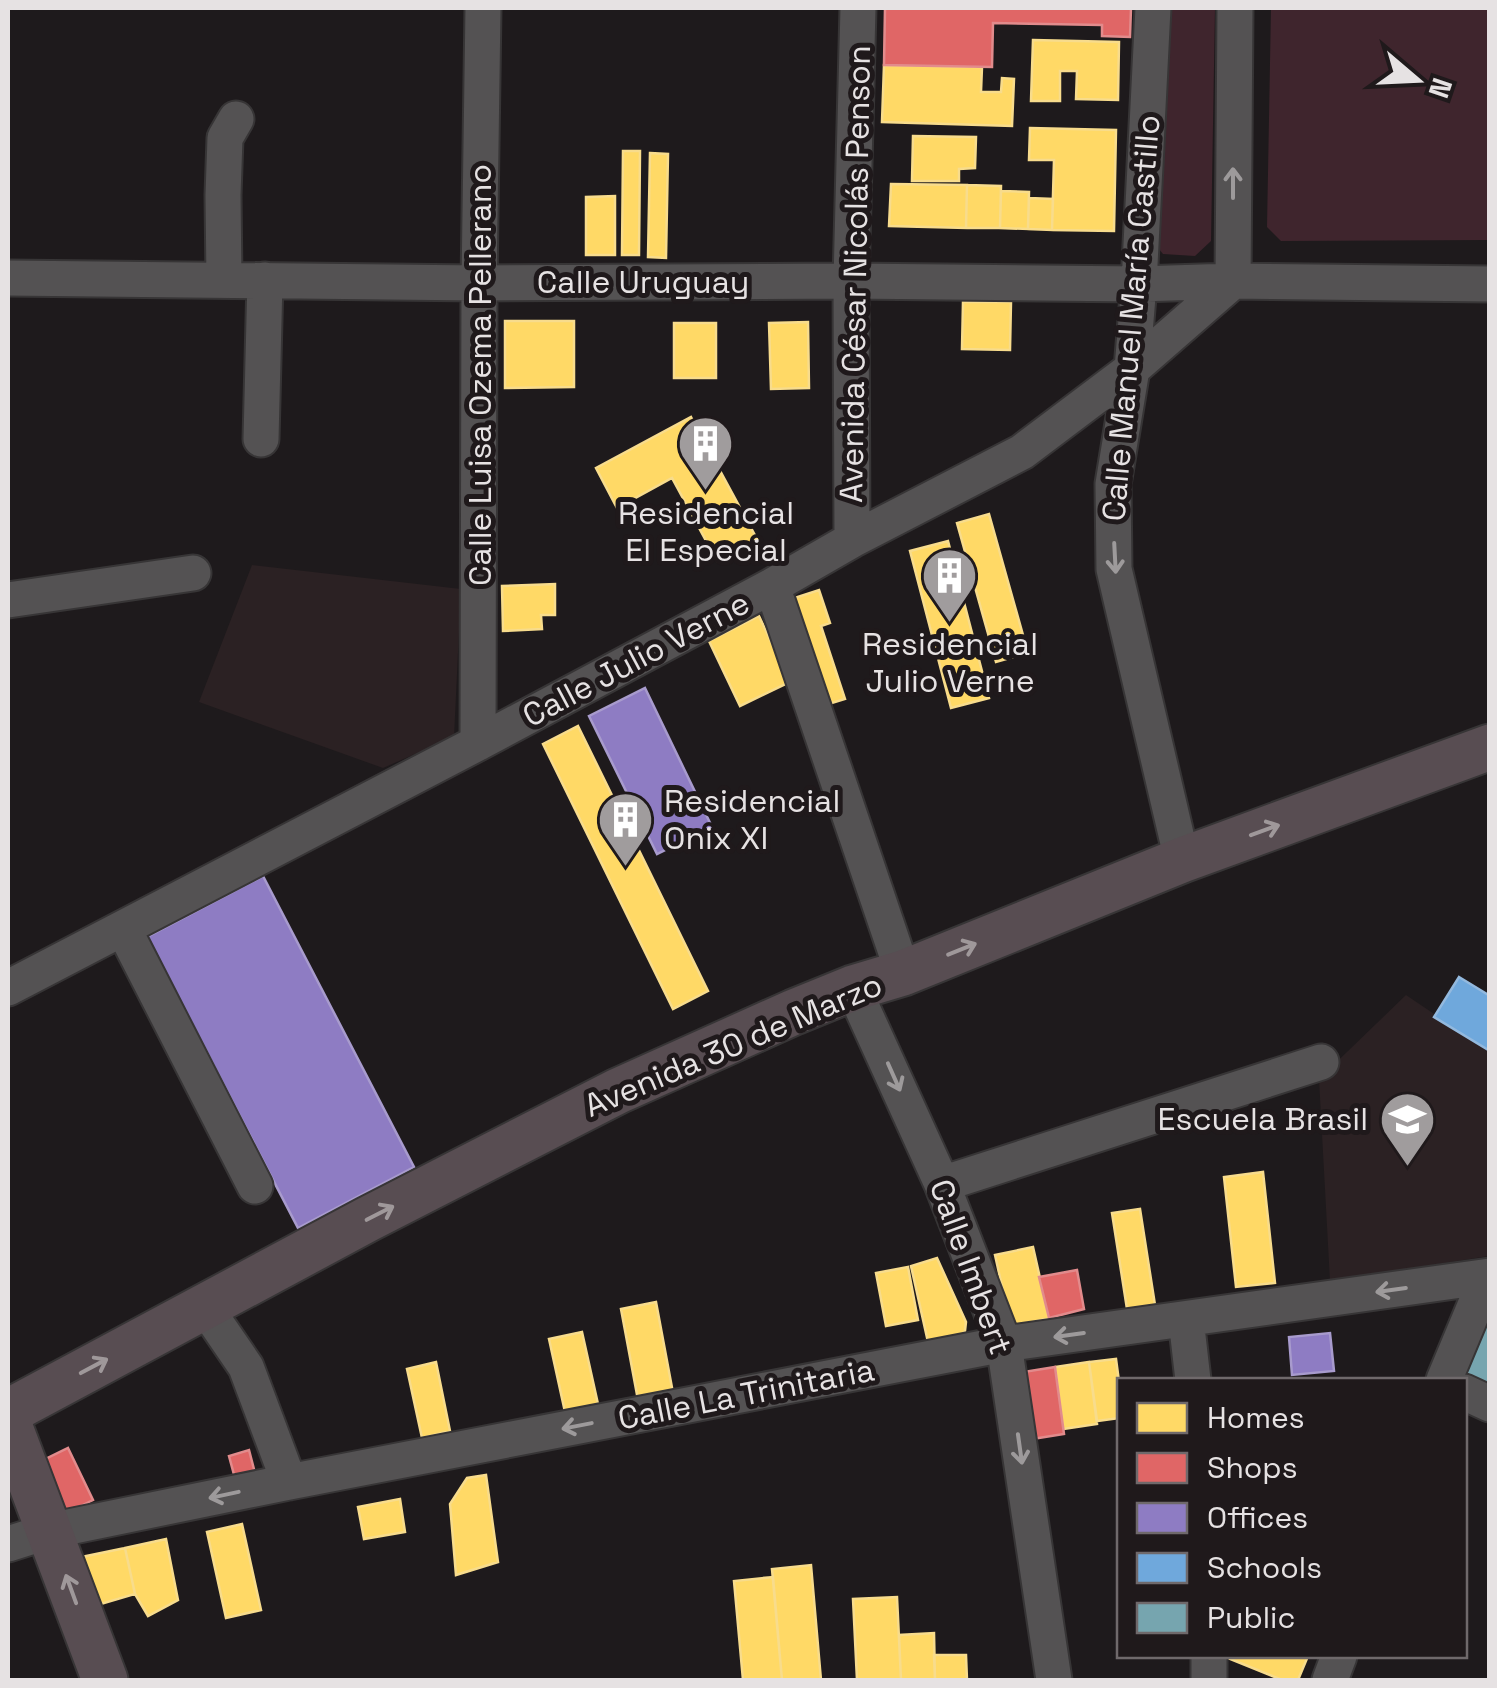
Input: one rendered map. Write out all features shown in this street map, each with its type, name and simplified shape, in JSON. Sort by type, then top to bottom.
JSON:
[{"type":"main road","name":"Avenida 30 de Marzo","points":[[8,1412],[618,1091],[854,988],[902,973],[1182,860],[1490,747]]},
{"type":"main road","points":[[8,1422],[28,1537],[105,1680]]},
{"type":"street","name":"Calle Luisa Ozema Pellerano","points":[[478,744],[484,8]]},
{"type":"street","name":"Avenida César Nicolás Penson","points":[[852,540],[851,281],[858,8]]},
{"type":"street","name":"Calle Manuel María Castillo","points":[[1153,8],[1132,368],[1113,484],[1114,569],[1182,860]]},
{"type":"street","points":[[1233,280],[1235,8]]},
{"type":"street","points":[[224,280],[226,138],[236,119]]},
{"type":"street","name":"Calle Uruguay","points":[[8,278],[479,283],[1139,284],[1233,280],[1490,284]]},
{"type":"street","points":[[262,439],[265,280]]},
{"type":"street","name":"Calle Julio Verne","points":[[8,988],[478,744],[1022,452],[1132,368],[1233,280]]},
{"type":"street","points":[[8,600],[193,573]]},
{"type":"street","points":[[772,586],[902,973]]},
{"type":"street","points":[[123,928],[255,1186]]},
{"type":"street","name":"Calle Imbert","points":[[854,988],[942,1184],[1004,1344],[1054,1680]]},
{"type":"street","points":[[942,1184],[1321,1062]]},
{"type":"street","points":[[1445,1378],[1488,1276]]},
{"type":"street","name":"Calle La Trinitaria","points":[[28,1537],[290,1482],[1004,1344],[1488,1276]]},
{"type":"street","points":[[205,1307],[246,1367],[290,1482]]},
{"type":"street","points":[[1186,1319],[1193,1378]]},
{"type":"street","points":[[1467,1393],[1490,1404]]},
{"type":"shaded area","points":[[1165,8],[1215,8],[1211,241],[1195,256],[1163,254],[1155,244]]},
{"type":"shaded area","points":[[1271,8],[1489,8],[1489,240],[1281,241],[1267,227]]},
{"type":"shaded area","points":[[252,565],[461,589],[454,737],[383,768],[199,702]]},
{"type":"shaded area","name":"Escuela Brasil","points":[[1406,995],[1489,1051],[1489,1256],[1330,1281],[1319,1079]]},
{"type":"building: Homes","points":[[1033,40],[1119,42],[1118,100],[1076,99],[1077,71],[1060,71],[1060,101],[1031,101]]},
{"type":"building: Homes","points":[[884,65],[982,67],[981,92],[1001,92],[1002,78],[1014,79],[1012,126],[882,122]]},
{"type":"building: Homes","points":[[1030,128],[1116,130],[1114,231],[1052,230],[1054,160],[1029,160]]},
{"type":"building: Homes","points":[[913,136],[976,137],[975,168],[959,169],[959,181],[912,181]]},
{"type":"building: Homes","points":[[623,151],[640,151],[639,255],[622,255]]},
{"type":"building: Homes","points":[[650,153],[668,154],[666,258],[648,257]]},
{"type":"building: Homes","points":[[891,184],[967,185],[966,228],[889,226]]},
{"type":"building: Homes","points":[[967,185],[1001,186],[1000,228],[966,228]]},
{"type":"building: Homes","points":[[1001,191],[1029,192],[1028,229],[1000,228]]},
{"type":"building: Homes","points":[[615,196],[615,255],[586,255],[586,197]]},
{"type":"building: Homes","points":[[1029,198],[1053,199],[1052,230],[1028,229]]},
{"type":"building: Homes","points":[[963,302],[1011,302],[1010,350],[962,349]]},
{"type":"building: Homes","points":[[505,321],[574,321],[574,387],[505,388]]},
{"type":"building: Homes","points":[[808,322],[809,388],[771,389],[769,323]]},
{"type":"building: Homes","points":[[674,323],[716,323],[716,378],[674,378]]},
{"type":"building: Homes","name":"Residencial El Especial","points":[[691,417],[757,539],[717,561],[672,478],[617,508],[596,468]]},
{"type":"building: Homes","points":[[989,514],[1028,653],[996,662],[957,523]]},
{"type":"building: Homes","name":"Residencial Julio Verne","points":[[948,541],[989,698],[951,708],[910,551]]},
{"type":"building: Homes","points":[[555,584],[555,615],[541,615],[542,629],[503,631],[502,586]]},
{"type":"building: Homes","points":[[819,590],[830,623],[821,626],[845,699],[819,707],[785,601]]},
{"type":"building: Homes","points":[[759,616],[790,682],[740,706],[709,641]]},
{"type":"building: Homes","name":"Residencial Onix XI","points":[[578,726],[708,991],[673,1009],[543,744]]},
{"type":"building: Homes","points":[[1263,1172],[1275,1283],[1236,1287],[1224,1177]]},
{"type":"building: Homes","points":[[1140,1209],[1155,1305],[1127,1309],[1112,1213]]},
{"type":"building: Homes","points":[[1033,1247],[1049,1318],[1011,1327],[995,1255]]},
{"type":"building: Homes","points":[[937,1258],[966,1322],[959,1337],[928,1342],[911,1266]]},
{"type":"building: Homes","points":[[908,1267],[918,1320],[886,1326],[876,1273]]},
{"type":"building: Homes","points":[[656,1302],[673,1393],[638,1400],[621,1309]]},
{"type":"building: Homes","points":[[582,1332],[598,1404],[565,1412],[549,1339]]},
{"type":"building: Homes","points":[[1116,1359],[1117,1418],[1097,1421],[1089,1362]]},
{"type":"building: Homes","points":[[436,1362],[450,1431],[422,1438],[407,1369]]},
{"type":"building: Homes","points":[[1089,1362],[1097,1424],[1063,1429],[1055,1367]]},
{"type":"building: Homes","points":[[486,1475],[498,1562],[456,1575],[450,1504],[467,1478]]},
{"type":"building: Homes","points":[[400,1499],[405,1532],[364,1539],[358,1507]]},
{"type":"building: Homes","points":[[242,1524],[261,1610],[226,1618],[207,1532]]},
{"type":"building: Homes","points":[[166,1539],[178,1600],[148,1616],[135,1594],[125,1548]]},
{"type":"building: Homes","points":[[125,1548],[135,1594],[94,1606],[72,1559]]},
{"type":"building: Homes","points":[[811,1565],[821,1680],[782,1680],[772,1569]]},
{"type":"building: Homes","points":[[773,1577],[782,1680],[743,1680],[734,1581]]},
{"type":"building: Homes","points":[[897,1597],[901,1680],[857,1680],[853,1599]]},
{"type":"building: Homes","points":[[934,1633],[935,1680],[901,1680],[899,1635]]},
{"type":"building: Homes","points":[[934,1655],[966,1655],[967,1680],[935,1680]]},
{"type":"building: Homes","points":[[1228,1658],[1307,1658],[1298,1680],[1282,1680]]},
{"type":"building: Shops","points":[[885,8],[1131,8],[1130,37],[1102,36],[1102,25],[993,23],[992,67],[884,65]]},
{"type":"building: Shops","points":[[1077,1270],[1084,1309],[1049,1318],[1039,1277]]},
{"type":"building: Shops","points":[[1055,1367],[1064,1434],[1026,1440],[1017,1373]]},
{"type":"building: Shops","points":[[68,1448],[93,1500],[56,1518],[31,1466]]},
{"type":"building: Shops","points":[[249,1450],[256,1477],[236,1482],[229,1456]]},
{"type":"building: Offices","points":[[645,688],[712,827],[657,854],[589,716]]},
{"type":"building: Offices","points":[[263,876],[414,1167],[298,1228],[147,937]]},
{"type":"building: Offices","points":[[1330,1333],[1334,1371],[1292,1375],[1289,1337]]},
{"type":"building: Schools","points":[[1459,977],[1490,996],[1490,1051],[1434,1017]]},
{"type":"building: Public","points":[[1490,1313],[1490,1390],[1471,1381],[1465,1367]]},
{"type":"place","name":"Residencial El Especial","points":[[706,493]]},
{"type":"place","name":"Residencial Julio Verne","points":[[950,624]]},
{"type":"place","name":"Residencial Onix XI","points":[[625,868]]},
{"type":"place","name":"Escuela Brasil","points":[[1407,1168]]}]
